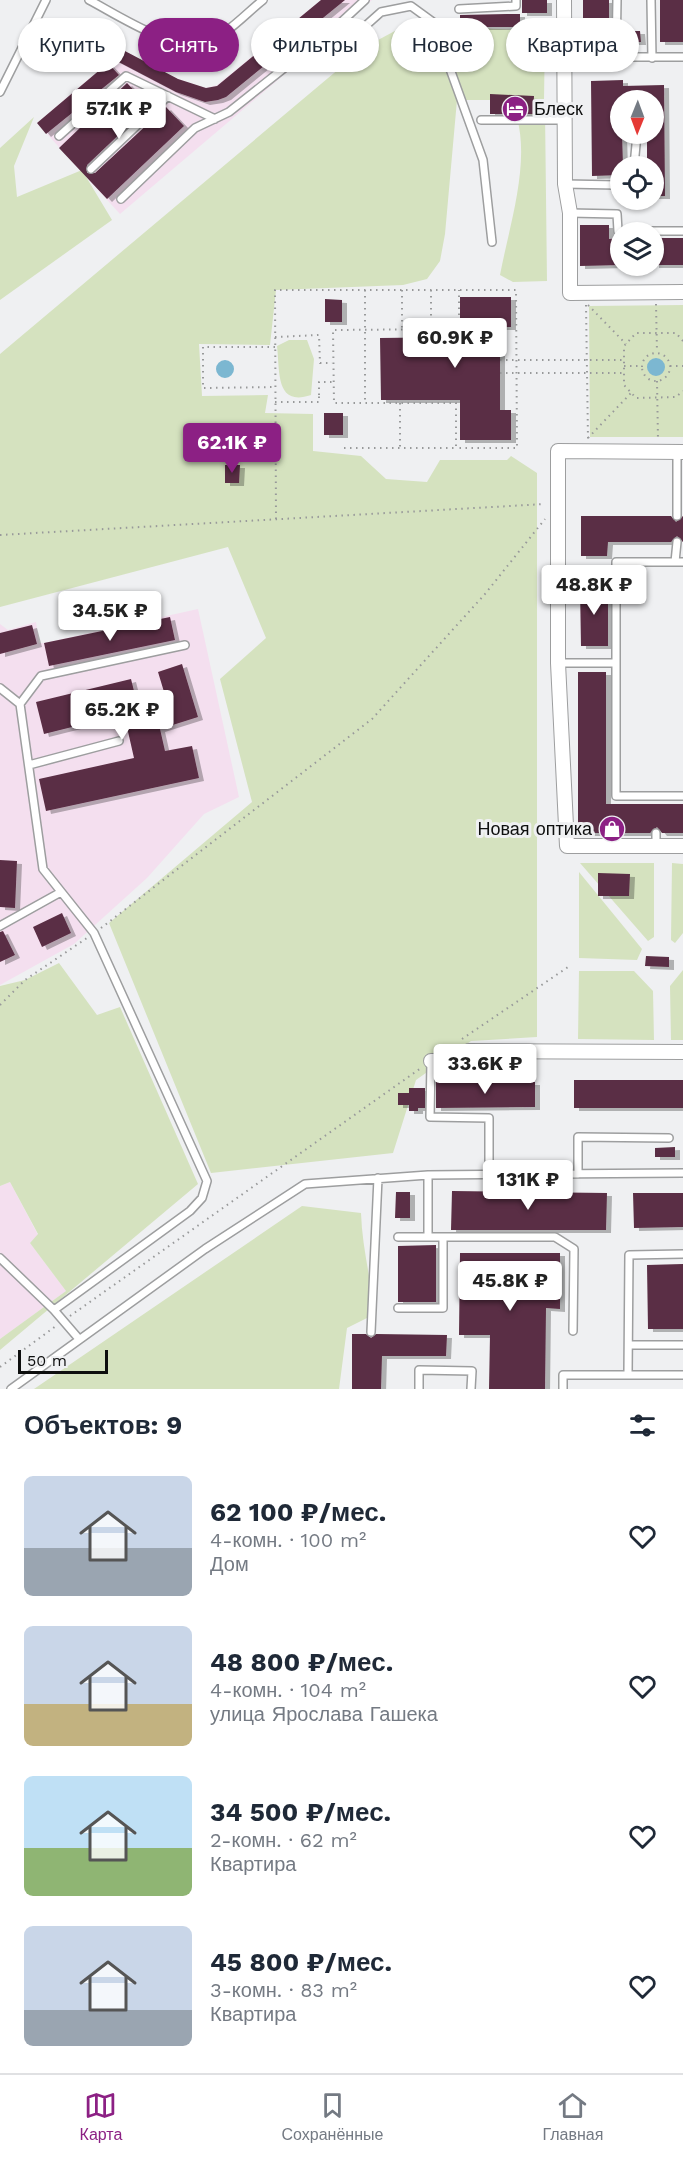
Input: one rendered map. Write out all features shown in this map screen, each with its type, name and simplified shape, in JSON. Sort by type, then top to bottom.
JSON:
[{"type":"street","points":[[564,0],[564,18]]},
{"type":"street","points":[[565,72],[565,184],[570,213],[570,293],[683,292]]},
{"type":"street","points":[[680,452],[658,445],[558,451],[558,663],[567,846],[656,839],[683,846]]},
{"type":"street","points":[[431,1061],[454,1061],[469,1051],[683,1052]]},
{"type":"lane","points":[[0,92],[46,0]]},
{"type":"lane","points":[[89,0],[160,36],[186,43],[202,43],[221,33],[262,0]]},
{"type":"lane","points":[[346,18],[365,0]]},
{"type":"lane","points":[[459,9],[516,6],[516,0]]},
{"type":"lane","points":[[617,0],[617,18]]},
{"type":"lane","points":[[651,0],[652,58]]},
{"type":"lane","points":[[374,18],[381,12],[411,6],[433,22],[483,160],[492,242]]},
{"type":"lane","points":[[639,58],[683,57]]},
{"type":"lane","points":[[121,198],[195,128],[229,112],[279,72]]},
{"type":"lane","points":[[59,136],[126,76],[215,119]]},
{"type":"lane","points":[[91,169],[168,96]]},
{"type":"lane","points":[[481,120],[565,120]]},
{"type":"lane","points":[[565,184],[610,185]]},
{"type":"lane","points":[[570,213],[617,214],[618,231],[683,231]]},
{"type":"lane","points":[[677,516],[680,452]]},
{"type":"lane","points":[[677,542],[679,562],[616,562],[616,796],[656,800],[683,796]]},
{"type":"lane","points":[[558,578],[616,578]]},
{"type":"lane","points":[[20,704],[41,676],[185,645]]},
{"type":"lane","points":[[558,663],[616,663]]},
{"type":"lane","points":[[0,688],[20,704],[43,869],[94,933],[207,1181],[202,1198],[190,1211],[54,1310]]},
{"type":"lane","points":[[28,765],[119,741]]},
{"type":"lane","points":[[0,926],[61,892]]},
{"type":"lane","points":[[431,1061],[430,1117],[489,1118],[489,1174]]},
{"type":"lane","points":[[578,1174],[578,1137],[669,1138]]},
{"type":"lane","points":[[10,1389],[205,1249],[306,1184],[428,1175],[683,1173]]},
{"type":"lane","points":[[428,1175],[428,1237]]},
{"type":"lane","points":[[371,1332],[378,1178]]},
{"type":"lane","points":[[398,1237],[555,1237],[574,1249],[573,1331]]},
{"type":"lane","points":[[398,1308],[443,1308],[443,1237]]},
{"type":"lane","points":[[628,1374],[629,1255],[683,1254]]},
{"type":"lane","points":[[0,1258],[54,1310],[79,1340]]},
{"type":"lane","points":[[629,1345],[683,1345]]},
{"type":"lane","points":[[418,1389],[419,1370],[472,1371],[471,1389]]},
{"type":"lane","points":[[563,1389],[563,1375],[683,1375]]},
{"type":"path","points":[[276,519],[275,290],[516,290],[517,448],[344,448]]},
{"type":"path","points":[[365,290],[365,403]]},
{"type":"path","points":[[402,290],[402,329]]},
{"type":"path","points":[[431,290],[431,329]]},
{"type":"path","points":[[456,448],[456,403],[334,403],[333,330],[459,329],[459,290]]},
{"type":"path","points":[[657,353],[656,303],[665,302]]},
{"type":"path","points":[[586,303],[626,344]]},
{"type":"path","points":[[586,303],[598,303]]},
{"type":"path","points":[[586,303],[587,439]]},
{"type":"path","points":[[682,392],[676,397],[636,398],[624,385],[624,360],[626,344],[636,333],[676,333],[683,340]]},
{"type":"path","points":[[275,337],[319,335],[320,363],[333,363]]},
{"type":"path","points":[[275,347],[203,347],[203,388],[275,387]]},
{"type":"path","points":[[657,353],[668,360],[670,366],[664,379],[657,381],[644,374],[642,366],[650,355],[657,353]]},
{"type":"path","points":[[500,360],[624,360]]},
{"type":"path","points":[[624,366],[642,366]]},
{"type":"path","points":[[670,366],[683,366]]},
{"type":"path","points":[[500,374],[624,373]]},
{"type":"path","points":[[657,381],[658,445]]},
{"type":"path","points":[[275,402],[320,402],[319,382],[333,382]]},
{"type":"path","points":[[587,439],[631,393]]},
{"type":"path","points":[[400,403],[400,448]]},
{"type":"path","points":[[587,439],[599,439]]},
{"type":"path","points":[[658,445],[666,439]]},
{"type":"path","points":[[0,535],[558,503]]},
{"type":"path","points":[[0,1005],[25,980],[94,933],[372,719],[485,594],[558,503]]},
{"type":"path","points":[[459,1041],[571,964]]},
{"type":"path","points":[[0,1367],[431,1061]]},
{"type":"shaded area","points":[[321,0],[372,0],[351,18],[299,18]]},
{"type":"shaded area","points":[[126,52],[138,58],[138,72],[165,72],[206,88],[217,85],[233,72],[239,72],[239,67],[251,57],[251,72],[287,72],[120,214],[37,123],[97,72],[126,72]]},
{"type":"shaded area","points":[[198,609],[239,797],[204,814],[147,878],[74,944],[0,985],[0,624],[8,630],[36,622],[39,643],[44,643]]},
{"type":"shaded area","points":[[10,1182],[38,1235],[30,1243],[66,1291],[0,1339],[0,1186]]},
{"type":"green space","points":[[494,29],[506,29],[506,72],[544,72],[544,100],[457,100],[445,234],[440,261],[427,279],[403,285],[276,290],[270,345],[199,344],[202,396],[268,395],[265,413],[313,414],[313,451],[361,456],[386,479],[427,482],[440,460],[507,460],[511,456],[537,473],[537,1037],[471,1041],[416,1080],[393,1153],[211,1173],[109,923],[252,802],[220,679],[266,638],[228,547],[0,607],[0,354],[335,72],[379,72],[379,39],[391,33],[391,72],[494,72]]},
{"type":"green space","points":[[545,111],[547,281],[513,282],[500,275],[520,176],[520,136],[517,118]]},
{"type":"green space","points":[[34,117],[14,166],[17,197],[82,170],[112,220],[0,300],[0,148]]},
{"type":"green space","points":[[683,305],[683,437],[590,437],[589,306]]},
{"type":"green space","points":[[289,340],[307,340],[314,359],[311,395],[291,396],[282,384],[277,346]]},
{"type":"green space","points":[[580,863],[654,863],[654,937],[648,941]]},
{"type":"green space","points":[[672,863],[683,864],[683,933],[675,943],[671,940]]},
{"type":"green space","points":[[579,872],[642,949],[637,960],[579,958]]},
{"type":"green space","points":[[59,963],[97,1015],[120,1007],[198,1184],[0,1350],[0,1339],[66,1291],[30,1243],[38,1234],[10,1182],[0,1186],[0,986],[25,980]]},
{"type":"green space","points":[[683,970],[683,1040],[671,1040],[670,986]]},
{"type":"green space","points":[[579,971],[634,971],[653,991],[654,1040],[578,1039]]},
{"type":"green space","points":[[302,1206],[361,1213],[375,1314],[347,1328],[339,1389],[34,1389]]},
{"type":"water","points":[[652,358],[660,358],[665,363],[663,374],[652,376],[647,371],[647,363]]},
{"type":"water","points":[[221,360],[229,360],[234,365],[232,376],[221,378],[216,373],[216,365]]},
{"type":"building","points":[[321,0],[345,0],[323,18],[299,18]]},
{"type":"building","points":[[522,0],[547,0],[547,13],[522,13]]},
{"type":"building","points":[[583,0],[609,0],[609,18],[583,18]]},
{"type":"building","points":[[660,0],[683,0],[683,42],[660,42]]},
{"type":"building","points":[[520,14],[520,18],[506,18],[506,27],[494,27],[494,18],[460,18],[460,15]]},
{"type":"building","points":[[126,52],[138,58],[138,72],[165,72],[206,88],[217,86],[234,72],[239,72],[239,68],[251,58],[251,72],[257,72],[226,97],[205,102],[176,92],[126,66]]},
{"type":"building","points":[[97,72],[116,72],[119,75],[46,134],[37,123]]},
{"type":"building","points":[[623,80],[623,86],[664,85],[665,196],[664,156],[647,156],[647,144],[664,144],[664,90],[610,90],[610,144],[622,144],[623,156],[610,156],[610,175],[592,176],[591,81]]},
{"type":"building","points":[[127,83],[149,106],[87,165],[87,173],[95,173],[166,107],[184,126],[107,199],[59,148]]},
{"type":"building","points":[[490,94],[534,96],[533,114],[490,114]]},
{"type":"building","points":[[580,225],[609,225],[610,265],[580,266]]},
{"type":"building","points":[[664,238],[683,238],[683,265],[664,265]]},
{"type":"building","points":[[460,297],[511,297],[511,327],[500,327],[500,410],[511,410],[511,440],[460,440],[460,400],[381,400],[380,338],[460,337]]},
{"type":"building","points":[[325,299],[342,300],[342,322],[325,322]]},
{"type":"building","points":[[324,413],[343,413],[343,435],[324,435]]},
{"type":"building","points":[[225,465],[240,465],[239,483],[225,483]]},
{"type":"building","points":[[581,516],[671,516],[676,522],[683,516],[683,542],[677,536],[671,542],[608,542],[607,556],[581,556]]},
{"type":"building","points":[[580,587],[608,587],[608,646],[581,646]]},
{"type":"building","points":[[170,617],[175,640],[49,666],[44,643]]},
{"type":"building","points":[[32,625],[37,644],[0,654],[0,633]]},
{"type":"building","points":[[182,664],[198,717],[160,729],[165,751],[192,746],[199,778],[46,811],[39,779],[134,758],[124,714],[44,734],[36,702],[131,679],[139,711],[168,705],[158,672]]},
{"type":"building","points":[[578,672],[606,672],[606,804],[683,804],[683,833],[662,833],[657,827],[650,833],[578,833]]},
{"type":"building","points":[[0,860],[17,861],[15,908],[0,907]]},
{"type":"building","points":[[598,873],[630,874],[629,896],[598,896]]},
{"type":"building","points":[[62,913],[71,933],[42,947],[33,927]]},
{"type":"building","points":[[3,931],[15,955],[0,962],[0,932]]},
{"type":"building","points":[[646,956],[669,957],[669,967],[645,966]]},
{"type":"building","points":[[574,1080],[683,1080],[683,1108],[574,1108]]},
{"type":"building","points":[[436,1082],[535,1082],[535,1107],[436,1108]]},
{"type":"building","points":[[409,1088],[425,1088],[425,1108],[409,1111],[409,1105],[398,1105],[398,1093],[409,1093]]},
{"type":"building","points":[[675,1147],[675,1157],[655,1157],[655,1148]]},
{"type":"building","points":[[452,1191],[607,1193],[606,1230],[451,1230]]},
{"type":"building","points":[[396,1192],[410,1192],[410,1218],[395,1218]]},
{"type":"building","points":[[633,1193],[683,1193],[683,1227],[634,1228]]},
{"type":"building","points":[[436,1245],[436,1302],[398,1302],[398,1246]]},
{"type":"building","points":[[460,1253],[560,1253],[560,1309],[546,1308],[545,1389],[489,1389],[490,1335],[459,1335]]},
{"type":"building","points":[[683,1264],[683,1329],[648,1329],[647,1265]]},
{"type":"building","points":[[352,1334],[366,1334],[371,1338],[376,1334],[447,1335],[446,1356],[382,1356],[381,1389],[352,1389]]},
{"type":"place","name":"Блеск","points":[[515,109]]},
{"type":"place","name":"Новая оптика","points":[[612,829]]}]
